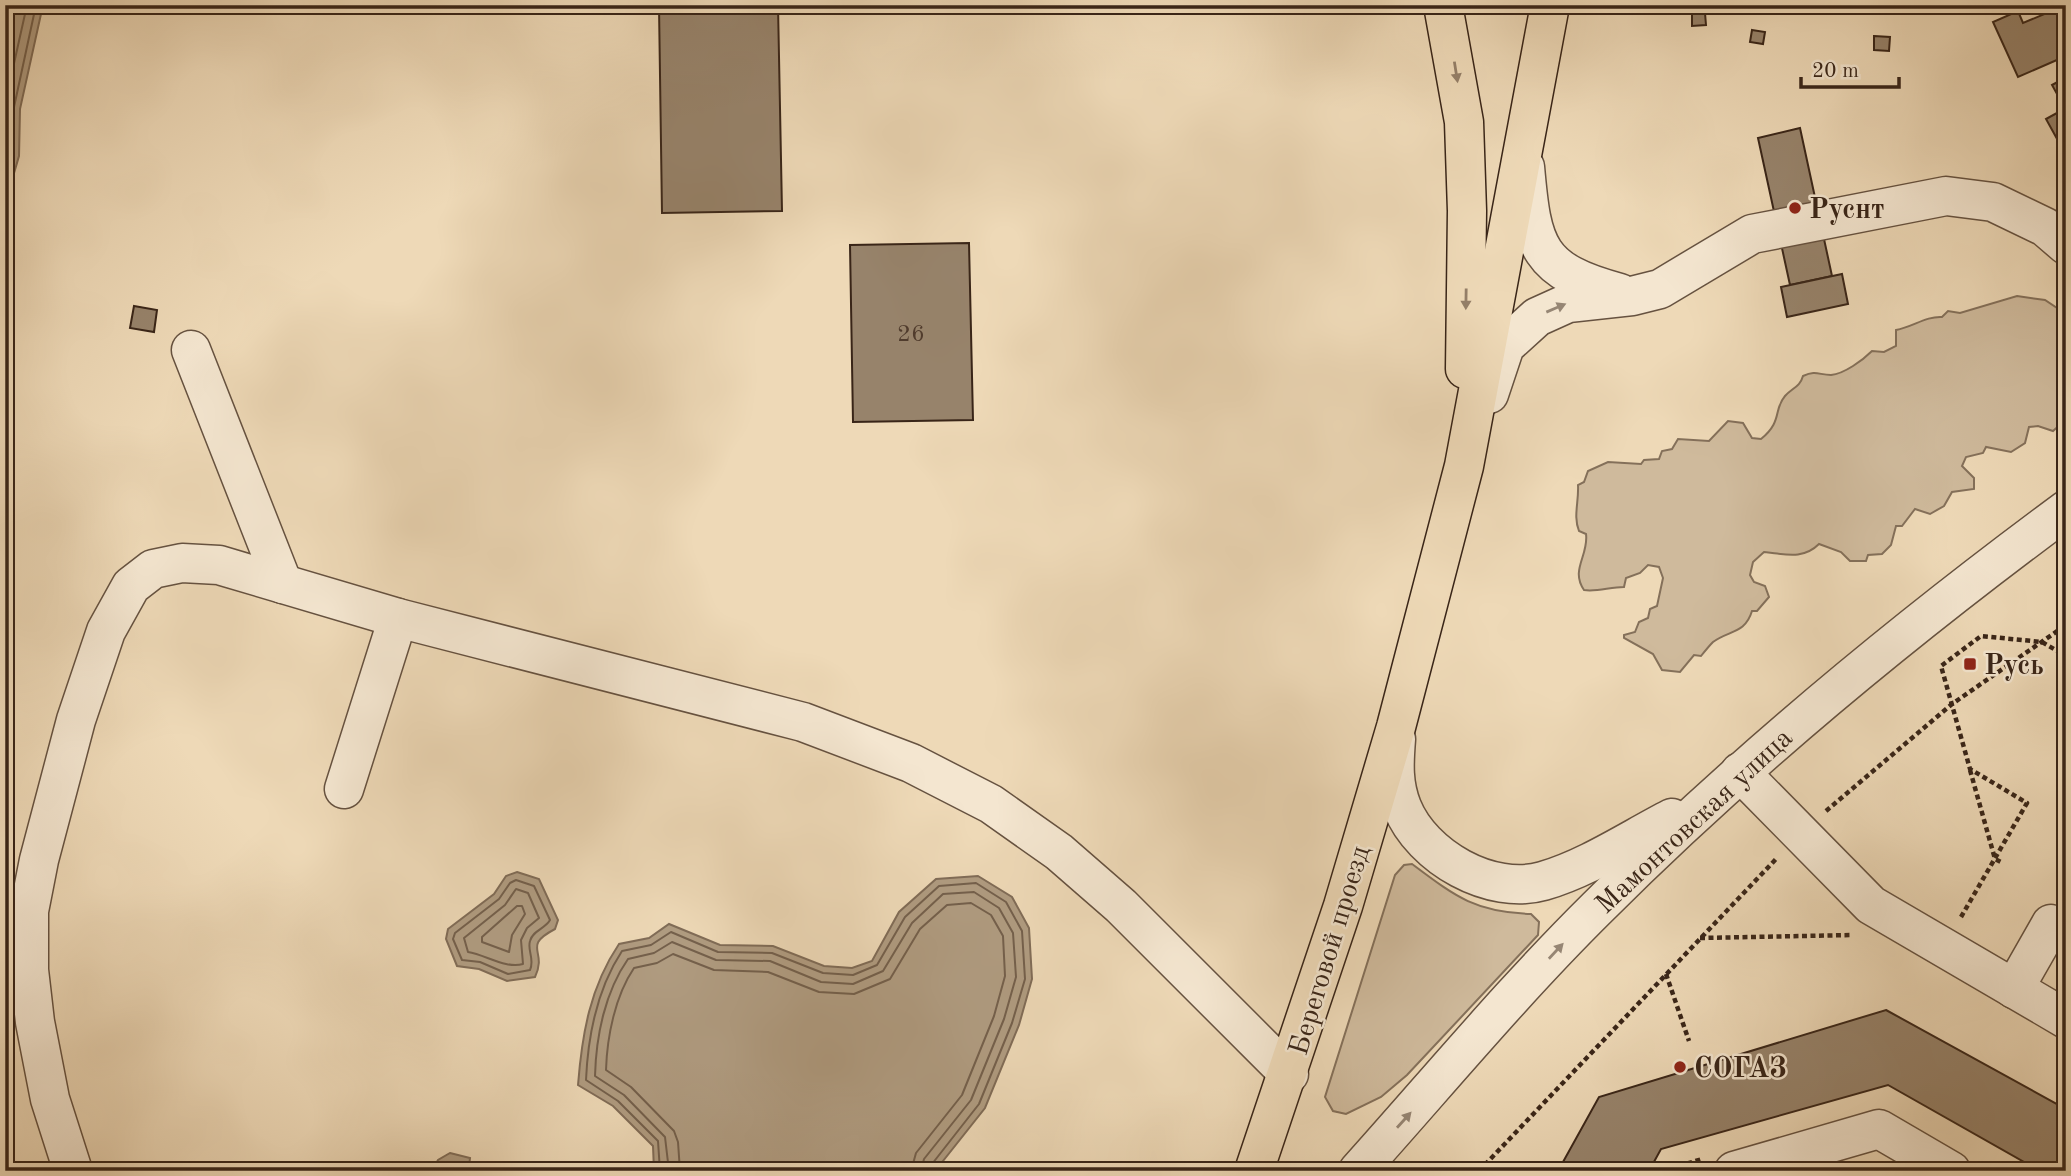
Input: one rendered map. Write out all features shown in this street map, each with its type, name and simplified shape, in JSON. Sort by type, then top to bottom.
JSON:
[{"type":"main road","points":[[1443,5],[1464,122],[1467,211],[1464,466]]},
{"type":"main road","points":[[1464,466],[1524,159],[1550,5]]},
{"type":"main road","name":"Береговой проезд","points":[[1254,1171],[1289,1074],[1396,727],[1464,466]]},
{"type":"street","points":[[1524,159],[1530,225],[1544,253],[1563,273],[1584,283],[1632,296]]},
{"type":"street","points":[[1464,466],[1505,346],[1537,317],[1568,303],[1632,296],[1682,279],[1752,234],[1946,196],[1993,202],[2045,227],[2066,245]]},
{"type":"street","points":[[191,350],[283,584]]},
{"type":"street","name":"Мамонтовская улица","points":[[1358,1171],[1595,909],[1711,798],[1874,658],[2066,510]]},
{"type":"street","points":[[73,1171],[50,1099],[35,1022],[29,970],[29,911],[39,860],[76,720],[106,631],[131,586],[153,569],[182,562],[219,565],[398,618],[803,722],[906,774],[991,804],[1059,852],[1130,915],[1289,1074]]},
{"type":"street","points":[[344,789],[398,618]]},
{"type":"street","points":[[1396,727],[1394,779],[1403,810],[1425,841],[1453,864],[1506,885],[1541,882],[1577,867],[1711,798]]},
{"type":"street","points":[[1740,772],[1871,905],[2066,1019]]},
{"type":"street","points":[[2014,989],[2050,923]]},
{"type":"street","points":[[1734,1171],[1879,1129],[1942,1168]]},
{"type":"path","points":[[1479,1171],[1800,834],[1952,704],[2066,625]]},
{"type":"path","points":[[1994,859],[1941,666],[1981,636],[2042,642],[2066,656]]},
{"type":"path","points":[[1921,934],[1953,930],[2028,801],[1970,769]]},
{"type":"path","points":[[1994,859],[2003,863]]},
{"type":"path","points":[[1700,938],[1866,935]]},
{"type":"path","points":[[1666,974],[1689,1041]]},
{"type":"shaded area","points":[[2017,296],[2045,300],[2066,314],[2066,415],[2062,423],[2053,431],[2038,426],[2029,427],[2025,443],[2011,452],[1986,447],[1983,453],[1966,457],[1962,466],[1974,478],[1974,489],[1952,492],[1944,506],[1930,514],[1915,509],[1902,526],[1896,526],[1891,545],[1882,554],[1868,555],[1866,561],[1850,561],[1841,552],[1819,544],[1800,554],[1764,552],[1753,562],[1750,575],[1754,582],[1765,586],[1769,597],[1757,611],[1752,611],[1741,628],[1713,642],[1701,656],[1694,655],[1680,672],[1662,670],[1653,654],[1624,638],[1624,635],[1635,632],[1639,622],[1648,618],[1650,609],[1657,606],[1663,578],[1659,567],[1648,565],[1640,573],[1626,578],[1624,587],[1584,590],[1580,583],[1579,569],[1586,534],[1579,531],[1576,514],[1578,485],[1584,482],[1588,471],[1608,462],[1641,464],[1644,460],[1659,459],[1662,451],[1672,449],[1678,439],[1709,441],[1728,421],[1743,423],[1752,438],[1761,439],[1772,427],[1781,401],[1800,383],[1803,376],[1814,373],[1836,374],[1853,366],[1872,351],[1884,352],[1896,346],[1896,330],[1930,318],[1942,317],[1948,311],[1960,313]]},
{"type":"shaded area","points":[[1412,864],[1467,901],[1495,910],[1531,914],[1539,922],[1538,935],[1407,1075],[1381,1097],[1346,1114],[1333,1111],[1325,1097],[1395,875],[1404,865]]},
{"type":"water","points":[[5,5],[43,5],[20,109],[19,156],[5,204]]},
{"type":"water","points":[[517,872],[539,879],[558,920],[555,929],[539,940],[539,961],[535,977],[507,981],[479,969],[457,966],[446,939],[448,929],[494,894],[506,876]]},
{"type":"water","points":[[978,876],[1012,897],[1029,928],[1032,979],[1019,1025],[985,1108],[935,1171],[654,1171],[653,1146],[613,1106],[578,1085],[582,1048],[594,994],[619,944],[649,938],[669,924],[720,945],[773,946],[824,966],[852,968],[872,961],[899,912],[936,879]]},
{"type":"water","points":[[450,1153],[470,1158],[469,1167],[461,1171],[432,1171],[438,1160]]},
{"type":"building","points":[[778,5],[782,211],[662,213],[659,6]]},
{"type":"building","points":[[2066,5],[2066,56],[2018,77],[1993,22],[2018,11],[2023,23]]},
{"type":"building","points":[[1705,13],[1706,25],[1692,26],[1692,14]]},
{"type":"building","points":[[1752,30],[1765,32],[1763,44],[1750,42]]},
{"type":"building","points":[[1874,36],[1890,37],[1889,51],[1874,50]]},
{"type":"building","points":[[2065,78],[2066,101],[2062,103],[2052,85]]},
{"type":"building","points":[[2066,108],[2066,143],[2061,146],[2046,119]]},
{"type":"building","points":[[1800,128],[1832,276],[1790,285],[1758,138]]},
{"type":"building","points":[[969,243],[973,420],[853,422],[850,245]]},
{"type":"building","points":[[1842,274],[1848,304],[1787,317],[1781,287]]},
{"type":"building","points":[[134,306],[157,310],[154,332],[130,328]]},
{"type":"building","points":[[1886,1010],[2066,1109],[2066,1171],[2040,1171],[1888,1085],[1661,1149],[1649,1171],[1558,1171],[1599,1097]]},
{"type":"place","name":"Руснт","points":[[1795,208]]},
{"type":"place","name":"Русь","points":[[1970,664]]},
{"type":"place","name":"СОГАЗ","points":[[1680,1067]]}]
